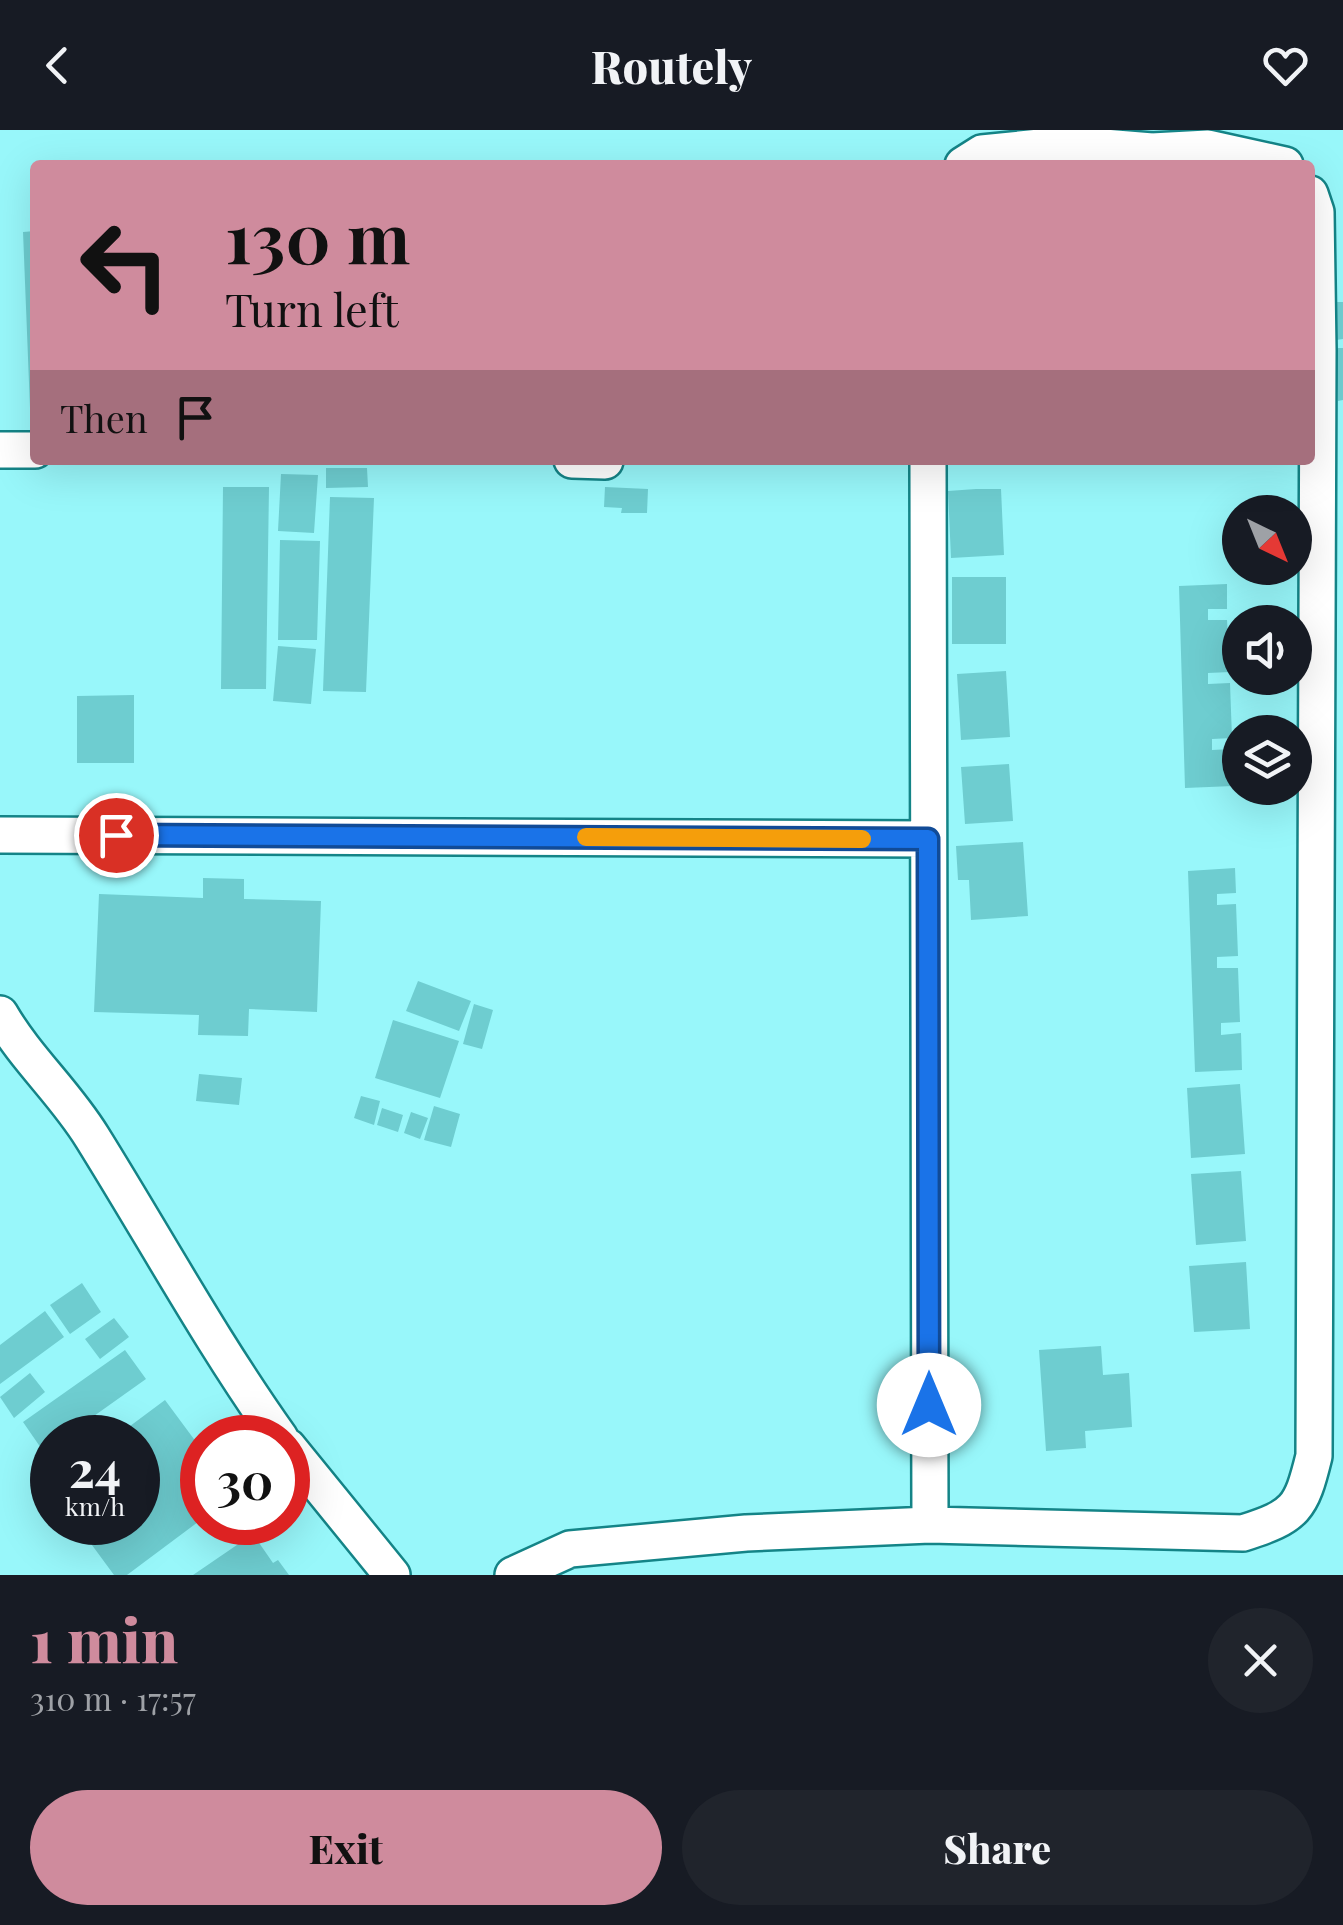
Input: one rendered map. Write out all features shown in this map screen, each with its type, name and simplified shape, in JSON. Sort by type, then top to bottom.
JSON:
[{"type":"street","points":[[972,160],[982,154],[1068,144],[1152,150],[1208,148],[1262,160]]},
{"type":"street","points":[[513,1575],[570,1549],[746,1533],[930,1525],[1243,1533],[1277,1522],[1304,1498],[1314,1456],[1318,350],[1315,209]]},
{"type":"street","points":[[0,450],[30,450]]},
{"type":"street","points":[[928,465],[930,1525]]},
{"type":"street","points":[[0,834],[928,839]]},
{"type":"street","points":[[0,1014],[18,1045],[61,1093],[91,1135],[228,1366],[263,1415]]},
{"type":"street","points":[[310,1474],[392,1575]]},
{"type":"building","points":[[30,231],[30,408],[23,232]]},
{"type":"building","points":[[1335,302],[1343,302],[1343,339],[1336,340]]},
{"type":"building","points":[[1336,348],[1343,348],[1343,400],[1338,401]]},
{"type":"building","points":[[326,468],[367,468],[368,487],[326,488]]},
{"type":"building","points":[[281,474],[318,475],[314,533],[278,531]]},
{"type":"building","points":[[223,487],[269,487],[266,689],[221,689]]},
{"type":"building","points":[[605,487],[648,489],[647,513],[621,513],[622,508],[604,507]]},
{"type":"building","points":[[1001,489],[1004,555],[951,558],[948,491]]},
{"type":"building","points":[[330,497],[374,498],[366,692],[323,691]]},
{"type":"building","points":[[280,540],[320,541],[317,640],[278,640]]},
{"type":"building","points":[[952,577],[1006,577],[1006,644],[952,644]]},
{"type":"building","points":[[1227,585],[1227,605],[1208,609],[1208,620],[1222,620],[1222,672],[1208,673],[1208,684],[1222,683],[1222,695],[1230,695],[1231,715],[1222,715],[1222,738],[1212,739],[1212,750],[1222,750],[1222,786],[1185,788],[1179,586]]},
{"type":"building","points":[[278,646],[316,649],[311,704],[273,701]]},
{"type":"building","points":[[1006,671],[1010,737],[961,740],[957,674]]},
{"type":"building","points":[[134,695],[134,763],[77,763],[77,696]]},
{"type":"building","points":[[1009,764],[1013,821],[965,824],[961,767]]},
{"type":"building","points":[[1023,842],[1028,916],[971,920],[969,880],[958,880],[956,846]]},
{"type":"building","points":[[1235,868],[1236,893],[1217,894],[1217,905],[1236,904],[1238,956],[1217,957],[1217,968],[1238,968],[1240,1022],[1221,1023],[1221,1035],[1241,1033],[1242,1070],[1195,1072],[1188,871]]},
{"type":"building","points":[[203,878],[244,879],[244,899],[321,901],[317,1012],[249,1009],[248,1036],[198,1035],[199,1015],[94,1012],[99,894],[203,898]]},
{"type":"building","points":[[418,981],[471,1001],[459,1031],[406,1011]]},
{"type":"building","points":[[474,1004],[493,1010],[482,1049],[463,1044]]},
{"type":"building","points":[[393,1020],[459,1041],[440,1098],[375,1078]]},
{"type":"building","points":[[199,1074],[242,1078],[239,1105],[196,1101]]},
{"type":"building","points":[[1240,1084],[1245,1154],[1191,1158],[1187,1088]]},
{"type":"building","points":[[361,1096],[380,1101],[374,1125],[354,1118]]},
{"type":"building","points":[[434,1106],[460,1114],[451,1147],[424,1140]]},
{"type":"building","points":[[382,1108],[403,1115],[398,1132],[377,1125]]},
{"type":"building","points":[[411,1112],[428,1118],[420,1139],[404,1133]]},
{"type":"building","points":[[1241,1171],[1246,1241],[1196,1245],[1191,1174]]},
{"type":"building","points":[[1246,1262],[1250,1329],[1194,1332],[1189,1266]]},
{"type":"building","points":[[82,1283],[101,1312],[70,1334],[50,1305]]},
{"type":"building","points":[[45,1311],[64,1337],[0,1384],[0,1345]]},
{"type":"building","points":[[114,1318],[129,1337],[100,1359],[85,1339]]},
{"type":"building","points":[[1101,1346],[1103,1375],[1129,1373],[1132,1427],[1085,1431],[1086,1448],[1046,1451],[1039,1350]]},
{"type":"building","points":[[125,1350],[146,1379],[95,1415],[33,1415]]},
{"type":"building","points":[[30,1373],[45,1392],[14,1418],[0,1397]]},
{"type":"building","points":[[165,1400],[180,1420],[180,1535],[127,1575],[114,1575],[92,1545],[160,1545],[160,1415],[145,1415]]},
{"type":"building","points":[[237,1545],[261,1545],[273,1563],[278,1560],[289,1575],[193,1575]]},
{"type":"slow traffic","points":[[586,837],[862,839]]},
{"type":"route","points":[[116,835],[928,839],[929,1405]]}]
